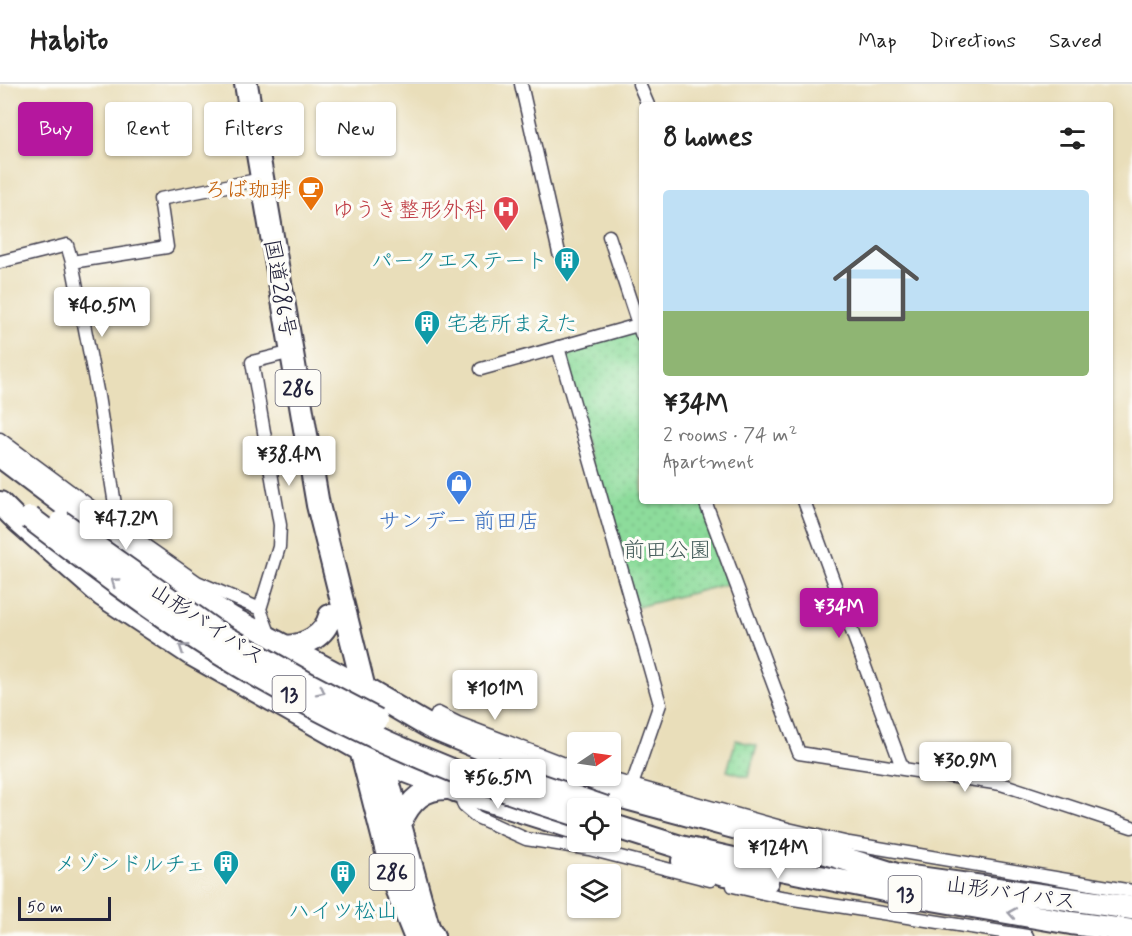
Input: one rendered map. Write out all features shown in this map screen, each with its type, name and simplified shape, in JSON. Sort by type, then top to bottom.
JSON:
[{"type":"highway","name":"国道286号","points":[[237,84],[307,520],[330,616],[355,690]]},
{"type":"highway","name":"国道286号","points":[[246,84],[318,505],[355,690]]},
{"type":"highway","points":[[0,456],[132,555],[233,619],[355,690],[430,726],[520,765],[611,794],[804,846],[906,886]]},
{"type":"highway","name":"山形バイパス","points":[[0,467],[61,522],[213,630],[308,684],[389,726],[521,780],[576,798]]},
{"type":"highway","name":"山形バイパス","points":[[0,492],[30,518],[114,581],[211,647],[300,700],[419,756],[521,797],[567,812]]},
{"type":"highway","points":[[0,503],[102,595],[191,654],[370,748],[406,771],[567,826]]},
{"type":"highway","points":[[278,644],[295,647],[314,638],[327,626],[330,616]]},
{"type":"highway","name":"286","points":[[370,748],[400,823],[428,927],[433,936]]},
{"type":"highway","name":"286","points":[[370,748],[398,891],[415,936]]},
{"type":"highway","points":[[400,823],[405,810],[414,799],[426,791],[436,787],[455,789]]},
{"type":"highway","name":"山形バイパス","points":[[621,813],[906,886],[1071,923],[1132,931]]},
{"type":"highway","name":"山形バイパス","points":[[621,828],[681,847],[752,863],[906,886],[1132,908]]},
{"type":"highway","points":[[621,843],[725,874],[819,888],[906,886]]},
{"type":"street","points":[[521,84],[559,253]]},
{"type":"street","points":[[639,84],[647,102]]},
{"type":"street","points":[[72,262],[167,247],[160,199],[252,181]]},
{"type":"street","points":[[609,236],[639,327]]},
{"type":"street","points":[[0,262],[67,245],[98,396],[116,511],[112,523]]},
{"type":"street","points":[[481,369],[558,348],[639,330]]},
{"type":"street","points":[[558,348],[660,704],[632,785]]},
{"type":"street","points":[[260,609],[279,547],[280,525],[252,362],[280,355]]},
{"type":"street","points":[[0,439],[112,523],[198,582],[260,609],[278,644]]},
{"type":"street","points":[[706,504],[799,753],[1001,784],[1132,827]]},
{"type":"street","points":[[805,504],[902,767]]},
{"type":"street","points":[[430,726],[438,713],[458,723],[567,764]]},
{"type":"street","points":[[621,782],[788,829],[849,843],[1132,891]]},
{"type":"street","points":[[455,789],[464,806],[477,817],[526,839],[590,849],[781,897],[1027,936]]},
{"type":"green space","name":"前田公園","points":[[638,325],[639,504],[705,504],[735,582],[633,608],[558,348]]},
{"type":"green space","points":[[736,740],[757,746],[748,777],[727,771]]},
{"type":"place","name":"ろば珈琲","points":[[311,212]]},
{"type":"place","name":"ゆうき整形外科","points":[[506,232]]},
{"type":"place","name":"パークエステート","points":[[567,283]]},
{"type":"place","name":"宅老所まえた","points":[[427,346]]},
{"type":"place","name":"サンデー 前田店","points":[[459,506]]},
{"type":"place","name":"メゾンドルチェ","points":[[226,886]]},
{"type":"place","name":"ハイツ松山","points":[[343,896]]}]
